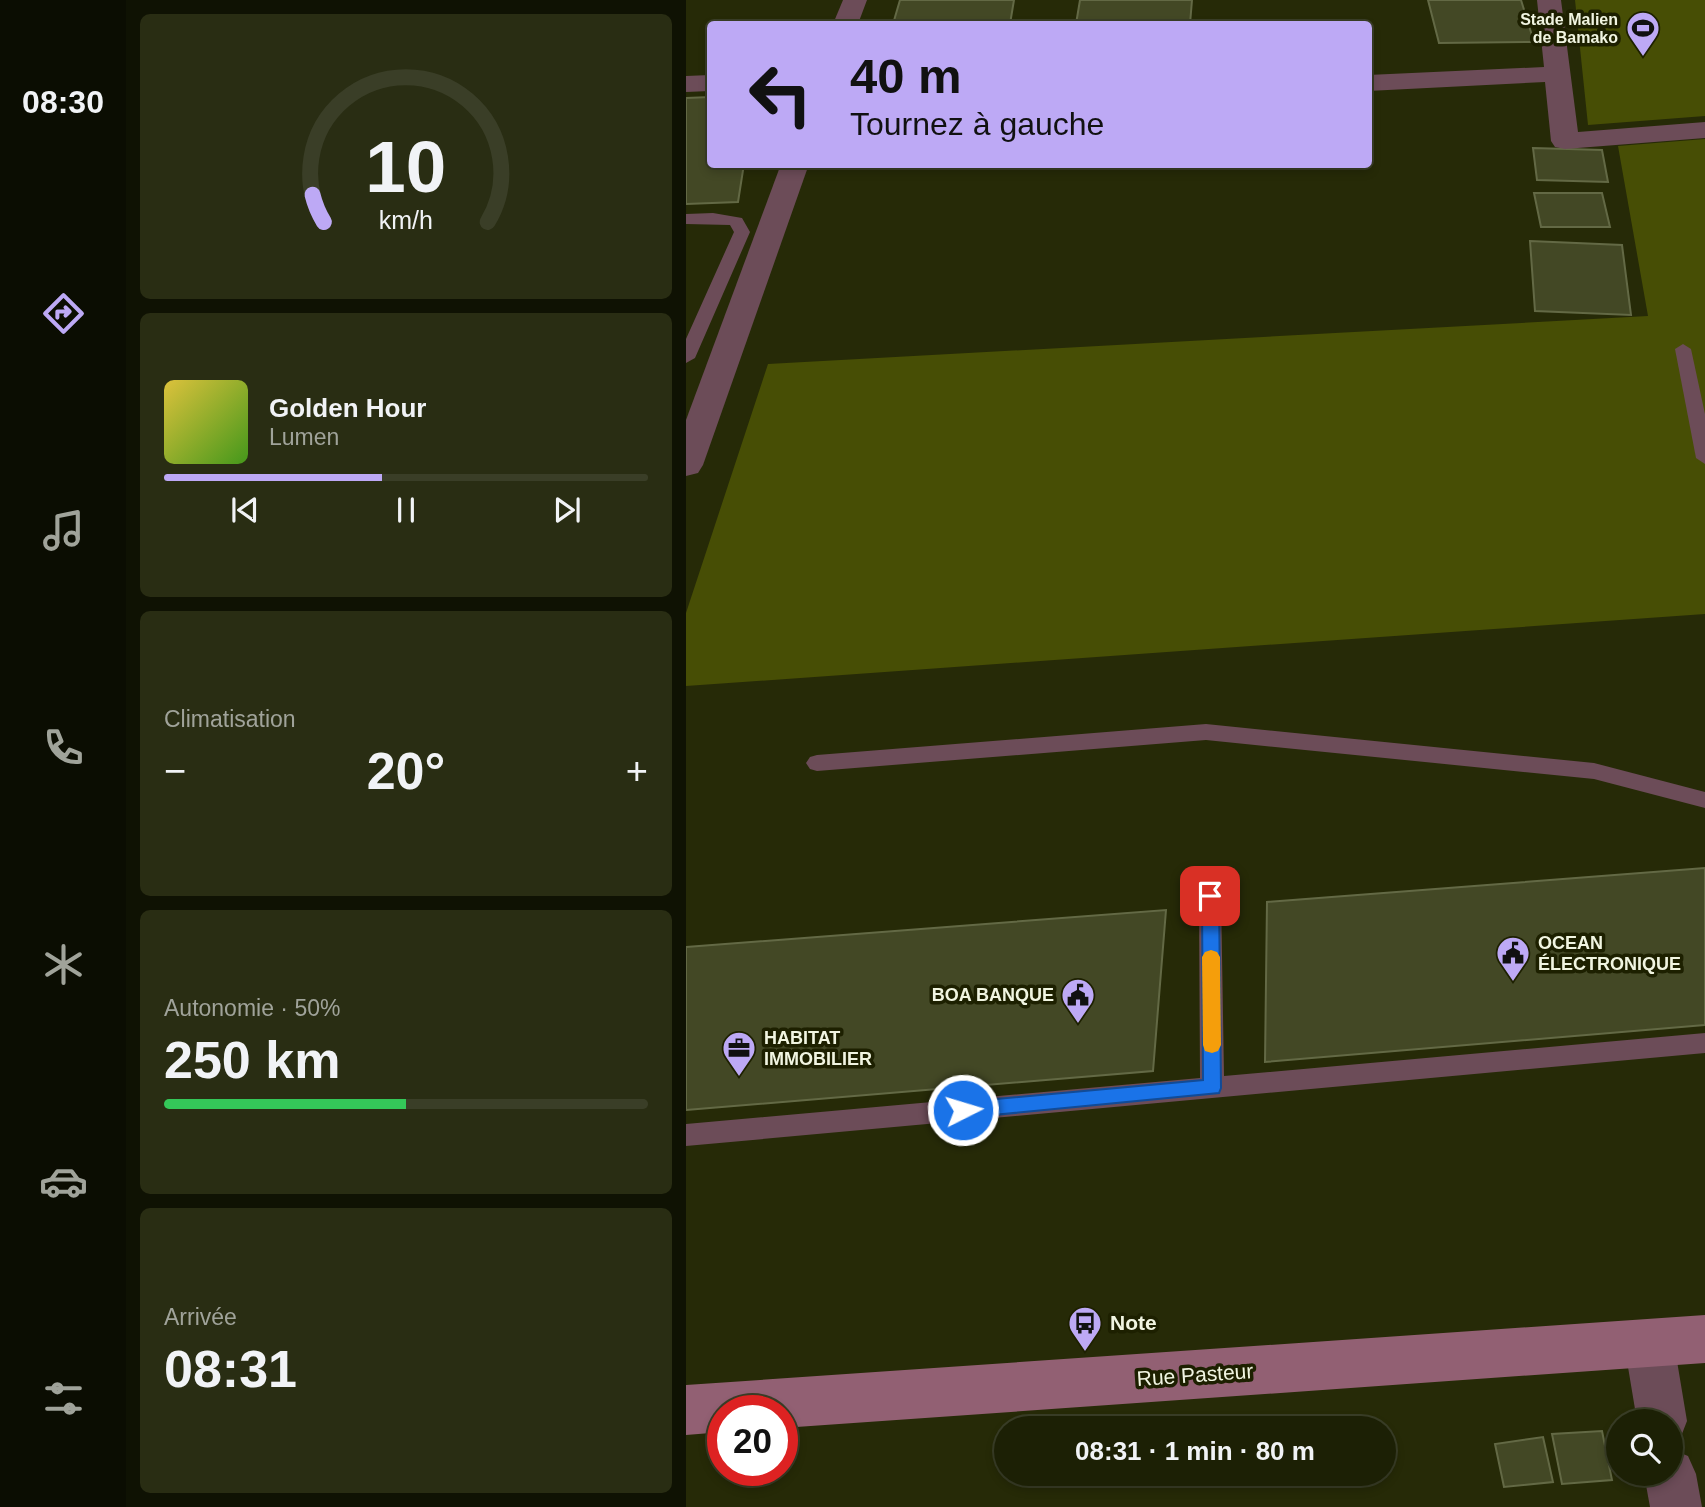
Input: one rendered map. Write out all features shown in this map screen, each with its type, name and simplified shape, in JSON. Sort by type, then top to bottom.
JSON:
[{"type":"main road","name":"Rue Pasteur","points":[[686,1410],[1705,1339]]},
{"type":"street","points":[[847,21],[855,0]]},
{"type":"street","points":[[1549,0],[1559,74],[1564,141],[1705,130]]},
{"type":"street","points":[[1372,83],[1559,74]]},
{"type":"street","points":[[686,84],[707,83]]},
{"type":"street","points":[[686,465],[794,168]]},
{"type":"street","points":[[1648,1343],[1660,1409]]},
{"type":"street","points":[[1672,1486],[1676,1507]]},
{"type":"lane","points":[[686,219],[736,221],[742,232],[686,358]]},
{"type":"lane","points":[[1684,349],[1705,458]]},
{"type":"lane","points":[[817,763],[1206,732],[1594,771],[1705,800]]},
{"type":"lane","points":[[1210,896],[1212,1088]]},
{"type":"lane","points":[[686,1135],[1705,1043]]},
{"type":"green space","name":"Stade Malien de Bamako","points":[[1575,0],[1705,0],[1705,116],[1588,125]]},
{"type":"green space","points":[[1705,139],[1705,614],[686,686],[686,613],[768,364],[1648,316],[1618,146]]},
{"type":"building","points":[[900,0],[1014,0],[1010,21],[894,21]]},
{"type":"building","points":[[1080,0],[1192,0],[1190,21],[1076,21]]},
{"type":"building","points":[[1428,0],[1521,0],[1534,42],[1439,43]]},
{"type":"building","points":[[707,97],[707,168],[743,168],[738,202],[686,204],[686,98]]},
{"type":"building","points":[[1533,148],[1602,150],[1608,182],[1537,180]]},
{"type":"building","points":[[1534,193],[1602,193],[1610,227],[1541,227]]},
{"type":"building","points":[[1530,241],[1622,245],[1631,315],[1535,311]]},
{"type":"building","points":[[1705,868],[1705,1025],[1265,1062],[1267,902]]},
{"type":"building","points":[[1166,910],[1153,1071],[686,1110],[686,947]]},
{"type":"building","points":[[1602,1431],[1606,1451],[1606,1480],[1562,1484],[1552,1434]]},
{"type":"building","points":[[1543,1437],[1553,1482],[1504,1487],[1495,1444]]},
{"type":"slow traffic","points":[[1211,957],[1212,1045]]},
{"type":"place","name":"Stade Malien de Bamako","points":[[1643,58]]},
{"type":"place","name":"OCEAN ÉLECTRONIQUE","points":[[1513,983]]},
{"type":"place","name":"BOA BANQUE","points":[[1078,1025]]},
{"type":"place","name":"HABITAT IMMOBILIER","points":[[739,1078]]},
{"type":"place","name":"Note","points":[[1085,1353]]},
{"type":"route","points":[[963,1110],[1212,1088],[1210,896]]}]
